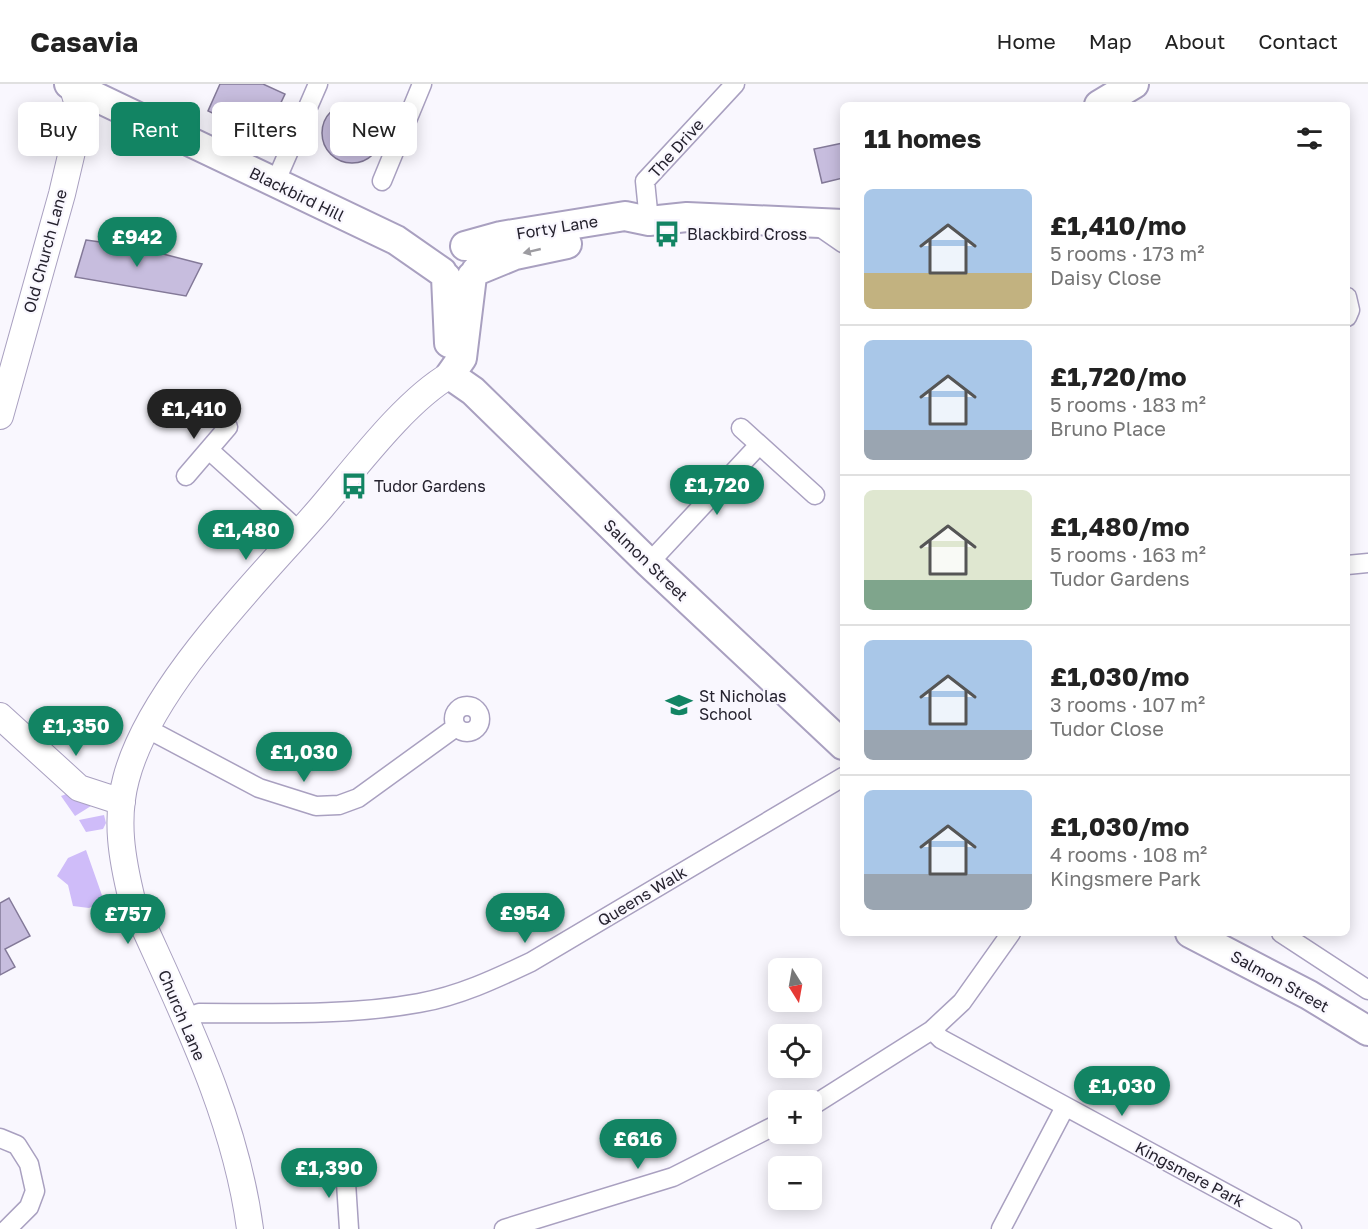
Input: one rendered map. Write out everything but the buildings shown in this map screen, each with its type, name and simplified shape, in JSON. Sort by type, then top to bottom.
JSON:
[{"type":"main road","points":[[1104,102],[1134,84]]},
{"type":"main road","name":"Blackbird Hill","points":[[70,85],[396,240],[458,265]]},
{"type":"main road","name":"Old Church Lane","points":[[0,416],[79,118],[78,102],[70,85]]},
{"type":"main road","name":"Forty Lane","points":[[458,265],[501,236],[625,216],[649,221],[687,217],[840,224]]},
{"type":"main road","points":[[0,716],[79,788],[122,802],[126,777],[146,728],[198,650],[430,387],[450,375],[458,265]]},
{"type":"main road","name":"Salmon Street","points":[[450,375],[473,391],[649,563],[840,742]]},
{"type":"main road","name":"Church Lane","points":[[122,802],[121,856],[132,900],[225,1117],[245,1185],[250,1229]]},
{"type":"main road","name":"Salmon Street","points":[[1196,936],[1309,995],[1368,1031]]},
{"type":"street","points":[[275,183],[318,84]]},
{"type":"street","points":[[382,181],[422,84]]},
{"type":"street","name":"The Drive","points":[[649,221],[645,182],[735,84]]},
{"type":"street","points":[[815,224],[840,241]]},
{"type":"street","points":[[186,476],[228,427]]},
{"type":"street","points":[[741,428],[815,495]]},
{"type":"street","points":[[649,563],[759,445]]},
{"type":"street","points":[[209,450],[300,532]]},
{"type":"street","points":[[1350,565],[1368,563]]},
{"type":"street","points":[[146,728],[259,788],[316,806],[339,805],[358,798],[456,728]]},
{"type":"street","name":"Queens Walk","points":[[184,1019],[199,1013],[316,1012],[420,1003],[484,985],[531,962],[840,779]]},
{"type":"street","points":[[822,1100],[932,1030],[962,1002],[1009,936]]},
{"type":"street","points":[[1286,936],[1368,990]]},
{"type":"street","name":"Kingsmere Park","points":[[932,1030],[941,1039],[1292,1229]]},
{"type":"street","points":[[1001,1229],[1065,1107]]},
{"type":"street","points":[[504,1229],[673,1177],[768,1129]]},
{"type":"street","points":[[0,1138],[17,1145],[29,1164],[35,1191],[29,1207],[7,1229]]},
{"type":"street","points":[[345,1167],[349,1229]]},
{"type":"shaded area","points":[[69,793],[91,806],[75,816],[61,796]]},
{"type":"shaded area","points":[[104,815],[106,823],[103,829],[86,832],[79,820]]},
{"type":"shaded area","points":[[86,850],[104,901],[89,908],[73,906],[68,885],[57,876],[68,858]]},
{"type":"place","name":"Blackbird Cross","points":[[667,234]]},
{"type":"place","name":"Tudor Gardens","points":[[354,486]]},
{"type":"place","name":"St Nicholas School","points":[[679,705]]}]
